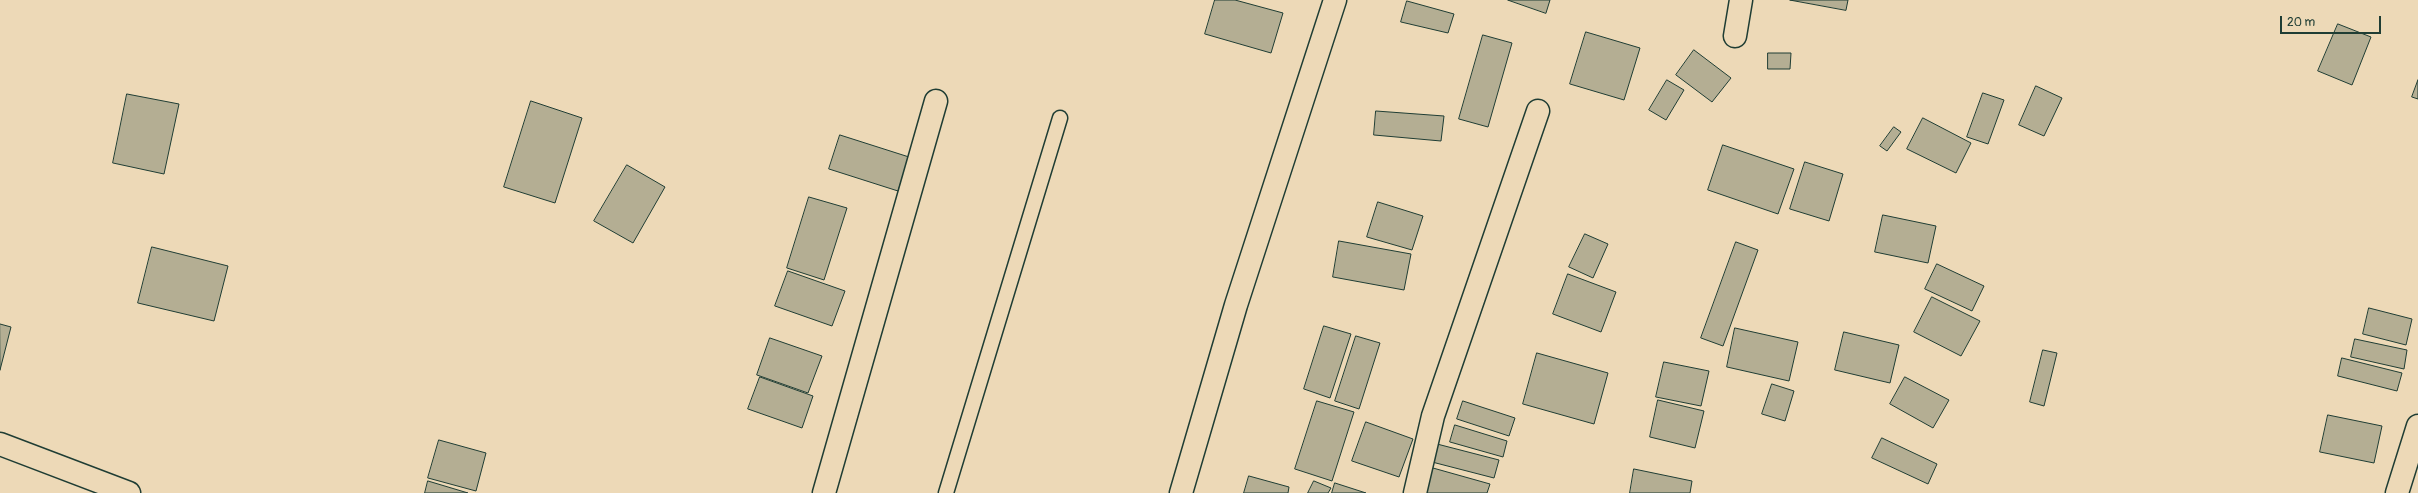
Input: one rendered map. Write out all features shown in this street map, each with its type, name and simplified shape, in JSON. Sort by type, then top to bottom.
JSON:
[{"type":"street","points":[[1181,493],[1236,305],[1335,0]]},
{"type":"street","points":[[1735,36],[1740,0]]},
{"type":"street","points":[[824,493],[936,101]]},
{"type":"street","points":[[1415,493],[1433,416],[1538,111]]},
{"type":"street","points":[[2397,493],[2418,426]]},
{"type":"street","points":[[0,444],[129,493]]},
{"type":"lane","points":[[946,493],[1060,118]]},
{"type":"building","points":[[1215,0],[1235,0],[1283,13],[1271,53],[1205,34]]},
{"type":"building","points":[[1508,0],[1550,0],[1546,13]]},
{"type":"building","points":[[1790,0],[1848,0],[1846,10]]},
{"type":"building","points":[[1407,1],[1454,14],[1448,33],[1401,22]]},
{"type":"building","points":[[2338,24],[2371,37],[2352,85],[2318,71]]},
{"type":"building","points":[[1586,32],[1640,48],[1624,100],[1570,84]]},
{"type":"building","points":[[1483,35],[1512,43],[1488,127],[1459,119]]},
{"type":"building","points":[[1694,50],[1731,78],[1712,102],[1676,75]]},
{"type":"building","points":[[1768,53],[1791,53],[1790,69],[1768,69]]},
{"type":"building","points":[[1667,80],[1684,90],[1666,120],[1649,110]]},
{"type":"building","points":[[2418,80],[2418,99],[2412,97]]},
{"type":"building","points":[[2036,86],[2062,98],[2044,136],[2019,125]]},
{"type":"building","points":[[1983,93],[2004,100],[1988,144],[1967,137]]},
{"type":"building","points":[[127,94],[179,104],[164,174],[113,163]]},
{"type":"building","points":[[531,101],[582,118],[555,203],[504,187]]},
{"type":"building","points":[[1376,111],[1444,116],[1441,141],[1374,135]]},
{"type":"building","points":[[1923,118],[1971,143],[1956,173],[1907,149]]},
{"type":"building","points":[[1894,127],[1901,132],[1887,151],[1880,146]]},
{"type":"building","points":[[840,135],[909,157],[898,191],[829,169]]},
{"type":"building","points":[[1723,145],[1794,169],[1778,214],[1708,190]]},
{"type":"building","points":[[1805,162],[1843,174],[1829,221],[1790,209]]},
{"type":"building","points":[[627,165],[665,187],[633,243],[594,221]]},
{"type":"building","points":[[809,197],[847,208],[824,280],[787,268]]},
{"type":"building","points":[[1378,202],[1423,216],[1412,250],[1367,237]]},
{"type":"building","points":[[1883,215],[1936,226],[1928,263],[1875,252]]},
{"type":"building","points":[[1585,234],[1608,244],[1593,278],[1569,267]]},
{"type":"building","points":[[1339,241],[1411,254],[1404,290],[1333,277]]},
{"type":"building","points":[[1736,242],[1758,250],[1723,346],[1701,338]]},
{"type":"building","points":[[152,247],[228,266],[214,321],[138,303]]},
{"type":"building","points":[[1937,264],[1984,286],[1972,311],[1925,289]]},
{"type":"building","points":[[788,271],[845,291],[832,326],[775,306]]},
{"type":"building","points":[[1568,274],[1616,292],[1601,332],[1553,314]]},
{"type":"building","points":[[1932,297],[1980,321],[1961,356],[1914,332]]},
{"type":"building","points":[[2369,308],[2412,319],[2406,345],[2363,334]]},
{"type":"building","points":[[0,324],[11,327],[0,370]]},
{"type":"building","points":[[1324,326],[1351,334],[1330,398],[1304,389]]},
{"type":"building","points":[[1735,328],[1798,342],[1789,381],[1727,367]]},
{"type":"building","points":[[1844,332],[1899,345],[1890,383],[1835,370]]},
{"type":"building","points":[[1356,336],[1380,343],[1359,409],[1335,401]]},
{"type":"building","points":[[770,338],[822,356],[808,393],[757,375]]},
{"type":"building","points":[[2355,339],[2407,350],[2404,369],[2351,357]]},
{"type":"building","points":[[2043,350],[2057,353],[2044,406],[2030,402]]},
{"type":"building","points":[[1537,353],[1608,373],[1594,424],[1523,404]]},
{"type":"building","points":[[2342,358],[2402,373],[2397,391],[2338,376]]},
{"type":"building","points":[[1664,362],[1709,371],[1701,406],[1656,397]]},
{"type":"building","points":[[760,377],[813,396],[802,428],[748,409]]},
{"type":"building","points":[[1905,377],[1949,400],[1933,428],[1890,404]]},
{"type":"building","points":[[1772,384],[1794,391],[1785,421],[1762,414]]},
{"type":"building","points":[[1658,400],[1704,411],[1695,448],[1650,437]]},
{"type":"building","points":[[1317,401],[1354,412],[1332,481],[1295,469]]},
{"type":"building","points":[[1463,401],[1515,418],[1509,436],[1457,419]]},
{"type":"building","points":[[2328,415],[2382,426],[2374,463],[2320,452]]},
{"type":"building","points":[[1366,422],[1413,439],[1399,477],[1352,461]]},
{"type":"building","points":[[1455,425],[1507,441],[1503,457],[1450,442]]},
{"type":"building","points":[[1882,438],[1937,464],[1928,484],[1872,458]]},
{"type":"building","points":[[439,440],[486,453],[476,491],[428,478]]},
{"type":"building","points":[[1437,444],[1499,460],[1494,478],[1432,462]]},
{"type":"building","points":[[1433,468],[1490,484],[1487,493],[1426,493]]},
{"type":"building","points":[[1634,469],[1692,481],[1690,493],[1630,493]]},
{"type":"building","points":[[1249,476],[1289,487],[1288,493],[1244,493]]},
{"type":"building","points":[[428,481],[468,493],[425,493]]},
{"type":"building","points":[[1314,481],[1331,488],[1328,493],[1308,493]]},
{"type":"building","points":[[1335,483],[1366,493],[1332,493]]}]
